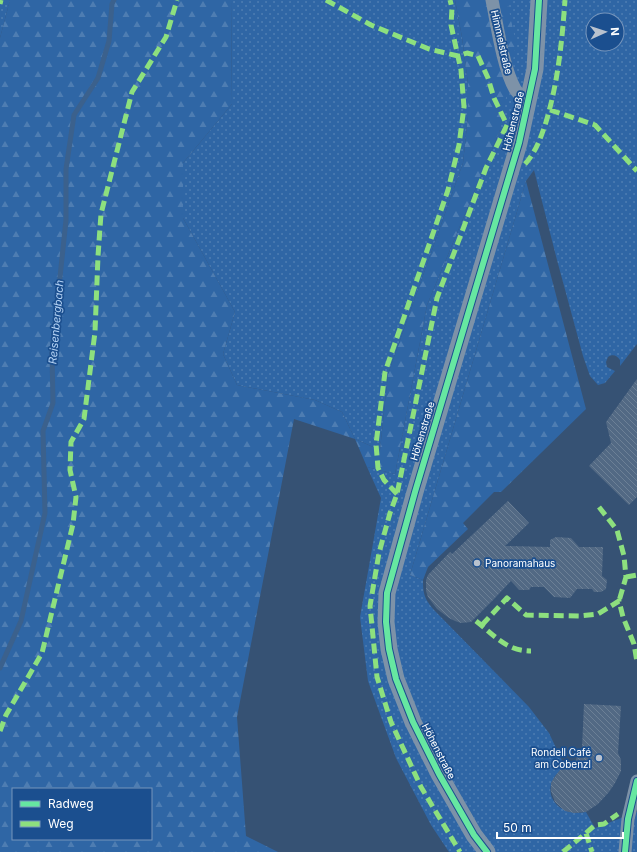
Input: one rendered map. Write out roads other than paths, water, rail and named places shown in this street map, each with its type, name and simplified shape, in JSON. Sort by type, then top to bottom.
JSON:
[{"type":"street","name":"Himmelstraße","points":[[492,0],[506,65],[516,90],[528,102]]},
{"type":"street","name":"Höhenstraße","points":[[487,852],[474,835],[439,774],[413,722],[404,700],[396,679],[389,649],[386,622],[387,593],[415,492],[518,147],[535,69],[539,0]]},
{"type":"street","points":[[625,852],[628,819],[637,781]]},
{"type":"waterway","name":"Reisenbergbach","points":[[0,668],[21,621],[45,513],[43,431],[53,403],[52,353],[66,220],[66,169],[74,115],[98,78],[109,41],[112,4],[114,0]]},
{"type":"place","name":"Panoramahaus","points":[[477,563]]},
{"type":"place","name":"Rondell Café am Cobenzl","points":[[599,758]]}]
